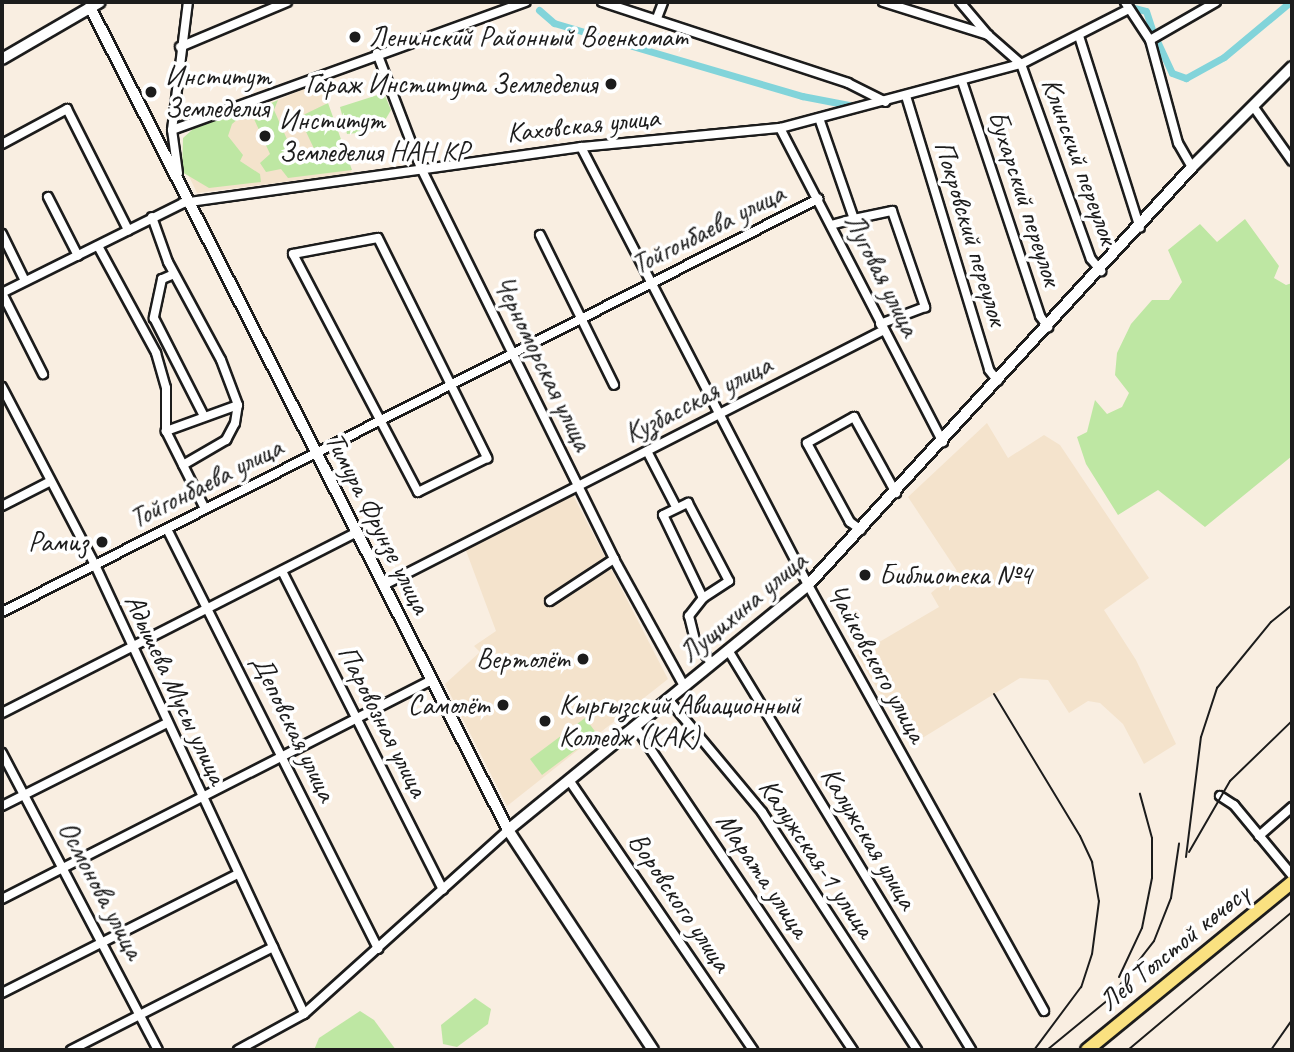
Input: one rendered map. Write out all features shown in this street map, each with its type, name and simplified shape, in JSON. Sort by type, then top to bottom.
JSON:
[{"type":"main road","points":[[2,59],[92,3]]},
{"type":"main road","name":"Тимура Фрунзе улица","points":[[92,3],[508,830],[653,1050]]},
{"type":"main road","name":"Лев Толстой көчөсү","points":[[1087,1050],[1292,882]]},
{"type":"street","points":[[177,173],[172,130],[180,47],[188,2]]},
{"type":"street","points":[[180,47],[287,2]]},
{"type":"street","points":[[172,130],[377,53],[526,2]]},
{"type":"street","points":[[602,2],[848,83],[886,102]]},
{"type":"street","points":[[657,18],[663,2]]},
{"type":"street","points":[[883,2],[988,35]]},
{"type":"street","points":[[960,2],[988,35],[1021,64]]},
{"type":"street","points":[[1150,40],[1216,2]]},
{"type":"street","points":[[1127,4],[1150,40],[1178,143],[1192,167]]},
{"type":"street","name":"Каховская улица","points":[[2,293],[191,201],[581,147],[780,128],[1021,64],[1079,36],[1127,4]]},
{"type":"street","name":"Клинский переулок","points":[[1079,36],[1140,228]]},
{"type":"street","name":"Черноморская улица","points":[[377,53],[421,168],[614,559],[684,686]]},
{"type":"street","name":"Клинский переулок","points":[[1021,64],[1091,258],[1101,271]]},
{"type":"street","name":"Лущихина улица","points":[[238,1050],[304,1014],[508,830],[808,585],[1101,271],[1192,167],[1292,67]]},
{"type":"street","name":"Бухарский переулок","points":[[962,81],[1040,316],[1048,327]]},
{"type":"street","name":"Покровский переулок","points":[[906,96],[989,370],[998,381]]},
{"type":"street","points":[[1253,106],[1292,161]]},
{"type":"street","points":[[2,144],[67,109],[128,230]]},
{"type":"street","points":[[819,118],[853,219],[831,225]]},
{"type":"street","name":"Луговая улица","points":[[780,128],[943,442]]},
{"type":"street","name":"Чайковского улица","points":[[581,147],[808,585],[1044,1011]]},
{"type":"street","points":[[48,197],[78,256]]},
{"type":"street","name":"Тойгонбаева улица","points":[[2,612],[818,199]]},
{"type":"street","name":"Кузбасская улица","points":[[384,585],[925,307],[892,211],[853,219]]},
{"type":"street","points":[[152,218],[174,274],[221,360],[238,405],[235,423],[226,440],[183,465]]},
{"type":"street","points":[[2,234],[25,281]]},
{"type":"street","points":[[540,235],[614,385]]},
{"type":"street","points":[[378,238],[487,458],[418,492],[380,420],[293,254],[378,238]]},
{"type":"street","points":[[98,246],[156,353],[166,388],[166,431],[205,509]]},
{"type":"street","points":[[174,274],[162,279],[154,318],[203,414]]},
{"type":"street","points":[[2,293],[43,374]]},
{"type":"street","name":"Адышева Мусы улица","points":[[2,387],[48,482],[95,565],[200,797],[304,1014]]},
{"type":"street","points":[[166,431],[203,414],[238,405]]},
{"type":"street","points":[[861,530],[850,522],[807,443],[854,416],[896,493]]},
{"type":"street","points":[[647,451],[676,508]]},
{"type":"street","points":[[2,506],[48,482]]},
{"type":"street","points":[[703,597],[663,515],[688,503],[729,581],[703,597],[689,620],[712,664]]},
{"type":"street","name":"Деповская улица","points":[[167,529],[210,608],[378,949]]},
{"type":"street","points":[[2,713],[357,532]]},
{"type":"street","points":[[550,601],[614,559]]},
{"type":"street","name":"Паровозная улица","points":[[282,571],[443,890]]},
{"type":"street","name":"Калужская улица","points":[[728,650],[971,1050]]},
{"type":"street","points":[[2,899],[431,680]]},
{"type":"street","name":"Калужская-1 улица","points":[[668,699],[762,812],[917,1050]]},
{"type":"street","points":[[2,806],[167,723]]},
{"type":"street","name":"Марата улица","points":[[635,726],[853,1050]]},
{"type":"street","name":"Осмонова улица","points":[[2,753],[158,1050]]},
{"type":"street","name":"Воровского улица","points":[[569,780],[753,1050]]},
{"type":"street","points":[[1220,796],[1234,805],[1292,875]]},
{"type":"street","points":[[1259,835],[1292,807]]},
{"type":"street","points":[[2,993],[238,874]]},
{"type":"street","points":[[71,1050],[273,947]]},
{"type":"shaded area","name":"Институт Земледелия НАН КР","points":[[320,82],[352,173],[197,193],[185,168],[188,139]]},
{"type":"shaded area","points":[[987,423],[1008,458],[1044,435],[1060,445],[1149,578],[1104,610],[1136,660],[1176,744],[1144,764],[1123,724],[1100,703],[1088,701],[1069,713],[1048,680],[1020,678],[911,745],[857,655],[939,607],[931,593],[957,571],[908,497]]},
{"type":"shaded area","points":[[572,493],[668,679],[507,806],[445,684],[480,652],[474,646],[496,631],[465,548]]},
{"type":"green space","points":[[384,93],[391,110],[376,131],[347,134],[340,107]]},
{"type":"green space","points":[[278,100],[274,110],[290,146],[288,158],[300,165],[318,157],[299,117],[328,103],[352,170],[288,178],[281,169],[266,172],[260,163],[270,154],[254,119],[260,108]]},
{"type":"green space","points":[[256,104],[232,124],[228,136],[243,155],[240,161],[260,174],[261,182],[209,188],[182,172],[183,138],[193,129]]},
{"type":"green space","points":[[1245,219],[1279,266],[1274,278],[1286,285],[1292,283],[1292,456],[1205,527],[1158,490],[1118,515],[1086,464],[1077,437],[1087,432],[1095,400],[1107,414],[1122,407],[1129,393],[1115,375],[1117,353],[1131,324],[1152,300],[1169,300],[1182,282],[1168,250],[1200,224],[1217,242]]},
{"type":"green space","points":[[585,718],[597,734],[542,775],[530,759]]},
{"type":"green space","points":[[475,998],[491,1009],[488,1024],[457,1047],[443,1044],[441,1025]]},
{"type":"green space","points":[[360,1011],[374,1020],[396,1050],[314,1050],[319,1038]]},
{"type":"waterway","points":[[1157,41],[1172,73],[1186,78],[1224,57],[1290,2]]},
{"type":"waterway","points":[[1130,7],[1146,11],[1153,33]]},
{"type":"waterway","points":[[539,10],[554,23],[802,96],[854,106]]},
{"type":"railway","points":[[1186,857],[1201,737],[1217,688],[1271,622],[1292,605]]},
{"type":"railway","points":[[994,694],[1080,836],[1092,862],[1099,901],[1092,954],[1081,987],[1034,1050]]},
{"type":"railway","points":[[1189,852],[1230,781],[1292,721]]},
{"type":"railway","points":[[1119,977],[1142,928],[1152,878],[1152,838],[1140,794]]},
{"type":"railway","points":[[1047,1050],[1109,999],[1154,941],[1171,898],[1179,844]]},
{"type":"railway","points":[[1128,1050],[1292,912]]},
{"type":"railway","points":[[1271,1050],[1292,1020]]},
{"type":"place","name":"Ленинский Районный Военкомат","points":[[355,37]]},
{"type":"place","name":"Гараж Института Земледелия","points":[[611,84]]},
{"type":"place","name":"Институт Земледелия","points":[[151,92]]},
{"type":"place","name":"Институт Земледелия НАН КР","points":[[265,136]]},
{"type":"place","name":"Рамиз","points":[[102,542]]},
{"type":"place","name":"Библиотека №4","points":[[865,575]]},
{"type":"place","name":"Вертолёт","points":[[583,659]]},
{"type":"place","name":"Самолёт","points":[[503,705]]},
{"type":"place","name":"Кыргызский Авиационный Колледж (КАК)","points":[[545,721]]}]
